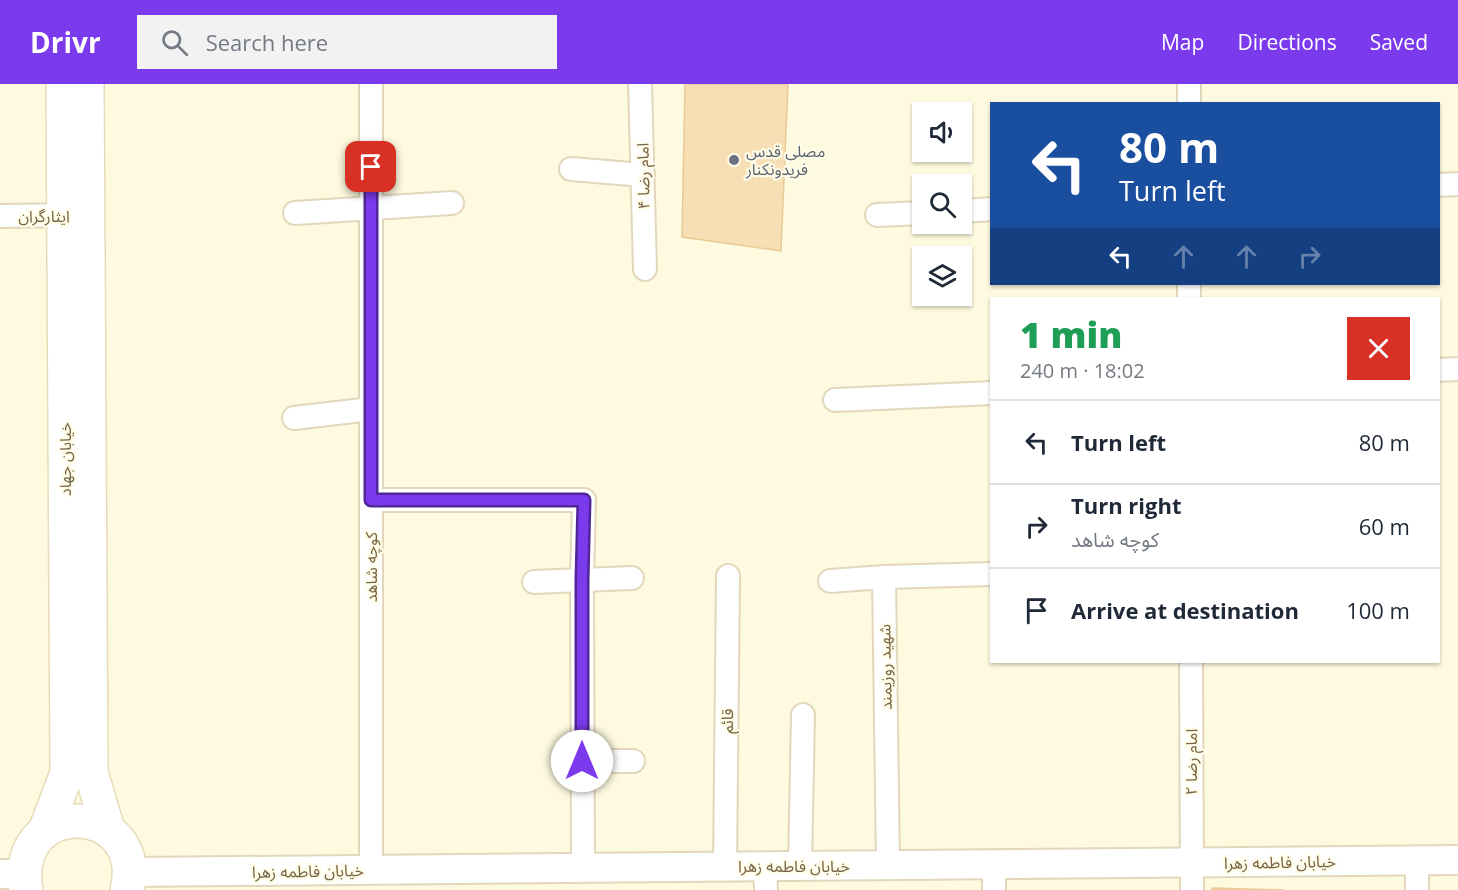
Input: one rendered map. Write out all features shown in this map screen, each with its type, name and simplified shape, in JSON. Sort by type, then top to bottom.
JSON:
[{"type":"main road","name":"خیابان جهاد","points":[[63,84],[76,215],[91,772],[108,830]]},
{"type":"main road","name":"خیابان جهاد","points":[[17,879],[33,843],[45,831],[67,773],[76,215],[87,84]]},
{"type":"main road","points":[[45,831],[60,823],[76,820],[93,822],[108,830],[120,841],[128,856],[129,881]]},
{"type":"street","name":"کوچه شاهد","points":[[371,84],[371,870]]},
{"type":"street","name":"امام رضا ۴","points":[[640,84],[645,269]]},
{"type":"street","points":[[1189,84],[1189,102]]},
{"type":"street","points":[[571,169],[643,175]]},
{"type":"street","points":[[1440,185],[1458,184]]},
{"type":"street","points":[[295,213],[452,203]]},
{"type":"street","points":[[972,210],[990,209]]},
{"type":"street","points":[[878,215],[912,213]]},
{"type":"street","name":"ایثارگران","points":[[0,216],[76,215]]},
{"type":"street","points":[[1440,370],[1458,369]]},
{"type":"street","points":[[835,400],[990,393]]},
{"type":"street","points":[[294,418],[371,409]]},
{"type":"street","points":[[371,500],[584,500],[583,868]]},
{"type":"street","points":[[830,580],[990,574]]},
{"type":"street","name":"قائم","points":[[725,867],[728,576]]},
{"type":"street","name":"شهید روزیمند","points":[[884,577],[888,865]]},
{"type":"street","points":[[534,582],[632,578]]},
{"type":"street","name":"امام رضا ۲","points":[[1191,663],[1192,876]]},
{"type":"street","points":[[800,866],[803,715]]},
{"type":"street","points":[[582,761],[633,761]]},
{"type":"street","points":[[1417,860],[1417,890]]},
{"type":"street","name":"خیابان فاطمه زهرا","points":[[129,881],[371,870],[725,867],[765,878],[800,866],[888,865],[994,877],[1192,876],[1417,860],[1458,860]]},
{"type":"building","name":"مصلی قدس فریدونکنار","points":[[685,84],[788,84],[781,251],[682,237]]},
{"type":"building","points":[[1212,888],[1284,890],[1212,890]]},
{"type":"place","name":"مصلی قدس فریدونکنار","points":[[734,160]]},
{"type":"route","points":[[371,167],[371,500],[584,500],[582,761]]}]
